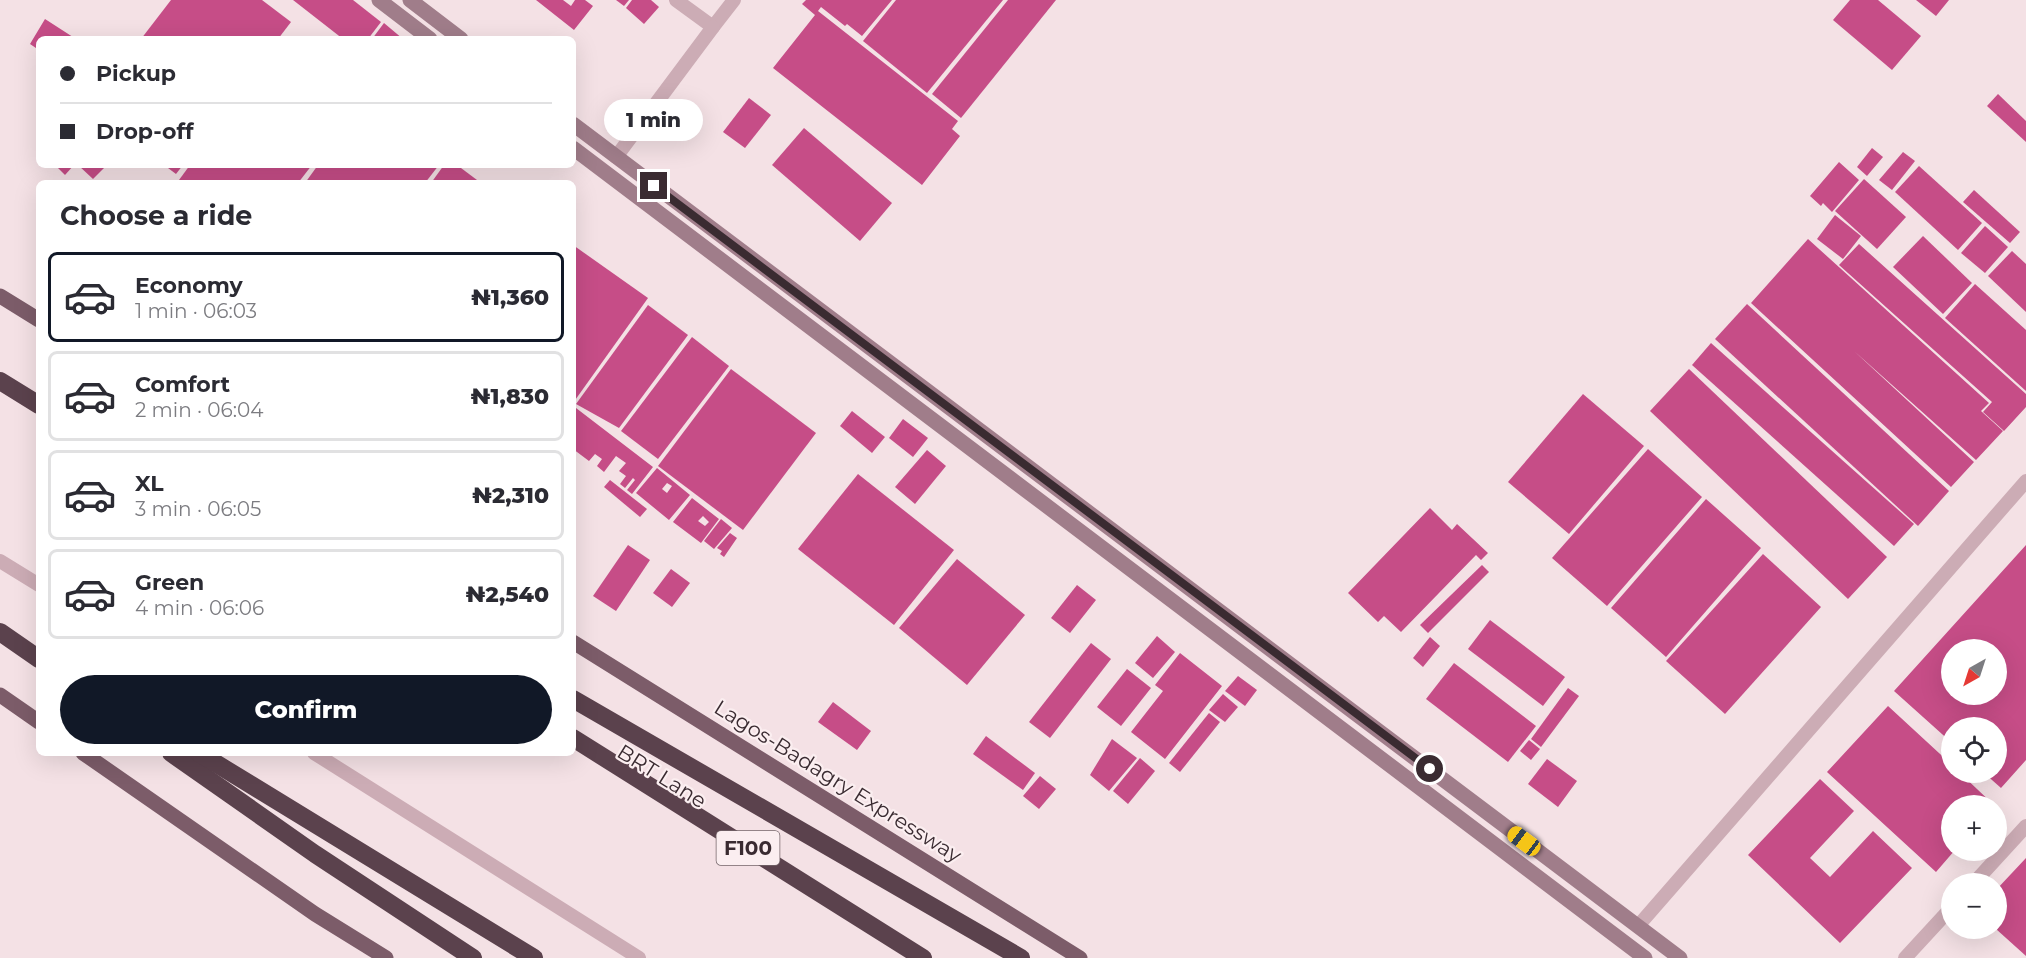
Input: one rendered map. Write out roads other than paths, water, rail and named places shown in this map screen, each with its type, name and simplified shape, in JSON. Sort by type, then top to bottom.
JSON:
[{"type":"highway","points":[[0,381],[36,403]]},
{"type":"highway","points":[[0,632],[36,656]]},
{"type":"highway","points":[[576,701],[1021,958]]},
{"type":"highway","name":"F100","points":[[576,740],[923,958]]},
{"type":"highway","points":[[175,756],[315,854],[473,958]]},
{"type":"highway","points":[[203,756],[534,958]]},
{"type":"main road","points":[[379,0],[426,36]]},
{"type":"main road","points":[[410,0],[457,36]]},
{"type":"main road","points":[[576,126],[1680,958]]},
{"type":"main road","points":[[576,150],[1645,958]]},
{"type":"main road","points":[[0,296],[36,318]]},
{"type":"main road","name":"Lagos-Badagry Expressway","points":[[576,644],[1080,958]]},
{"type":"main road","points":[[0,695],[36,720]]},
{"type":"main road","points":[[87,756],[315,914],[386,958]]},
{"type":"lane","points":[[676,0],[713,27]]},
{"type":"lane","points":[[616,157],[734,0]]},
{"type":"lane","points":[[0,387],[36,409]]},
{"type":"lane","points":[[1638,926],[2026,481]]},
{"type":"lane","points":[[0,561],[36,583]]},
{"type":"lane","name":"BRT Lane","points":[[576,746],[911,958]]},
{"type":"lane","points":[[319,756],[639,958]]},
{"type":"lane","points":[[1983,873],[2026,826]]},
{"type":"lane","points":[[1905,958],[1941,919]]}]
